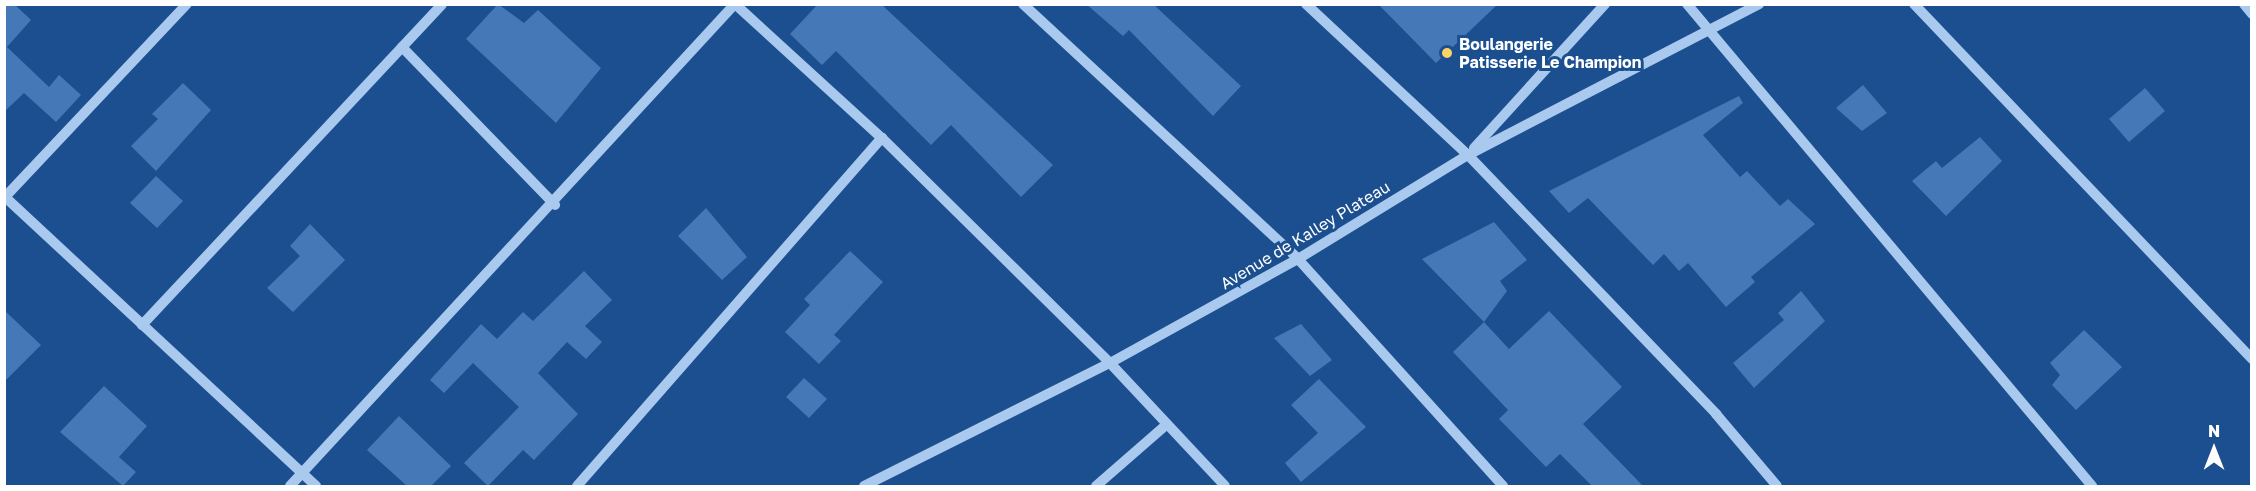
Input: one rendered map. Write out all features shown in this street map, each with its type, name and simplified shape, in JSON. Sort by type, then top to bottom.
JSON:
[{"type":"street","points":[[187,4],[5,196],[316,486]]},
{"type":"street","points":[[142,325],[442,4]]},
{"type":"street","points":[[1023,4],[1298,259],[1503,486]]},
{"type":"street","points":[[1306,4],[1468,155],[1716,414],[1777,486]]},
{"type":"street","points":[[1468,155],[1605,4]]},
{"type":"street","points":[[1688,4],[1707,32],[2092,486]]},
{"type":"street","name":"Avenue de Kalley Plateau","points":[[864,486],[1110,363],[1298,259],[1468,155],[1759,4]]},
{"type":"street","points":[[1914,4],[2252,359]]},
{"type":"street","points":[[2244,4],[2252,14]]},
{"type":"street","points":[[290,486],[555,205],[735,5],[882,138],[1110,363],[1225,486]]},
{"type":"street","points":[[402,47],[555,205]]},
{"type":"street","points":[[577,486],[882,138]]},
{"type":"street","points":[[1096,486],[1167,424]]},
{"type":"building","points":[[4,4],[14,4],[31,20],[7,47],[49,87],[59,75],[81,95],[56,122],[24,93],[4,112]]},
{"type":"building","points":[[498,4],[524,23],[538,10],[601,68],[556,123],[466,39]]},
{"type":"building","points":[[818,4],[881,4],[1053,165],[1021,197],[951,125],[931,145],[836,51],[822,65],[790,34]]},
{"type":"building","points":[[1086,4],[1153,4],[1241,86],[1213,116],[1129,30],[1123,36]]},
{"type":"building","points":[[1378,4],[1498,4],[1436,63]]},
{"type":"building","points":[[183,83],[211,110],[156,171],[131,146],[158,119],[152,114]]},
{"type":"building","points":[[1863,85],[1887,113],[1862,131],[1836,108]]},
{"type":"building","points":[[2145,88],[2165,111],[2129,142],[2109,119]]},
{"type":"building","points":[[1739,96],[1743,103],[1703,135],[1740,177],[1747,171],[1780,206],[1788,199],[1815,224],[1751,277],[1755,282],[1726,307],[1688,263],[1679,271],[1664,254],[1653,265],[1588,198],[1569,213],[1549,191]]},
{"type":"building","points":[[1980,137],[2002,161],[1946,216],[1912,181],[1936,161],[1942,168]]},
{"type":"building","points":[[156,176],[183,201],[157,228],[130,203]]},
{"type":"building","points":[[706,208],[747,257],[722,280],[678,236]]},
{"type":"building","points":[[1494,222],[1527,260],[1500,281],[1507,291],[1484,322],[1422,259]]},
{"type":"building","points":[[310,224],[345,260],[293,312],[267,288],[300,256],[290,246]]},
{"type":"building","points":[[850,251],[883,282],[834,335],[841,341],[819,364],[785,332],[810,305],[804,299]]},
{"type":"building","points":[[584,271],[612,300],[585,326],[602,342],[586,359],[567,342],[538,373],[578,414],[534,460],[523,450],[488,486],[464,463],[519,407],[473,363],[444,393],[430,380],[481,324],[497,339],[523,312],[533,321]]},
{"type":"building","points":[[1801,291],[1825,321],[1754,388],[1733,363],[1784,320],[1778,313]]},
{"type":"building","points":[[4,310],[41,345],[4,382]]},
{"type":"building","points":[[1549,311],[1622,387],[1583,424],[1643,486],[1592,486],[1560,454],[1546,467],[1499,419],[1508,410],[1453,352],[1484,322],[1509,349]]},
{"type":"building","points":[[1301,324],[1332,360],[1310,376],[1274,338]]},
{"type":"building","points":[[2084,330],[2122,367],[2076,410],[2052,385],[2060,375],[2050,363]]},
{"type":"building","points":[[804,378],[827,399],[809,418],[786,397]]},
{"type":"building","points":[[1319,379],[1366,427],[1301,482],[1285,463],[1318,433],[1291,405]]},
{"type":"building","points":[[104,386],[147,426],[119,457],[136,472],[123,486],[60,432]]},
{"type":"building","points":[[399,416],[451,466],[431,486],[407,486],[367,450]]},
{"type":"place","name":"Boulangerie Patisserie Le Champion","points":[[1447,53]]}]
